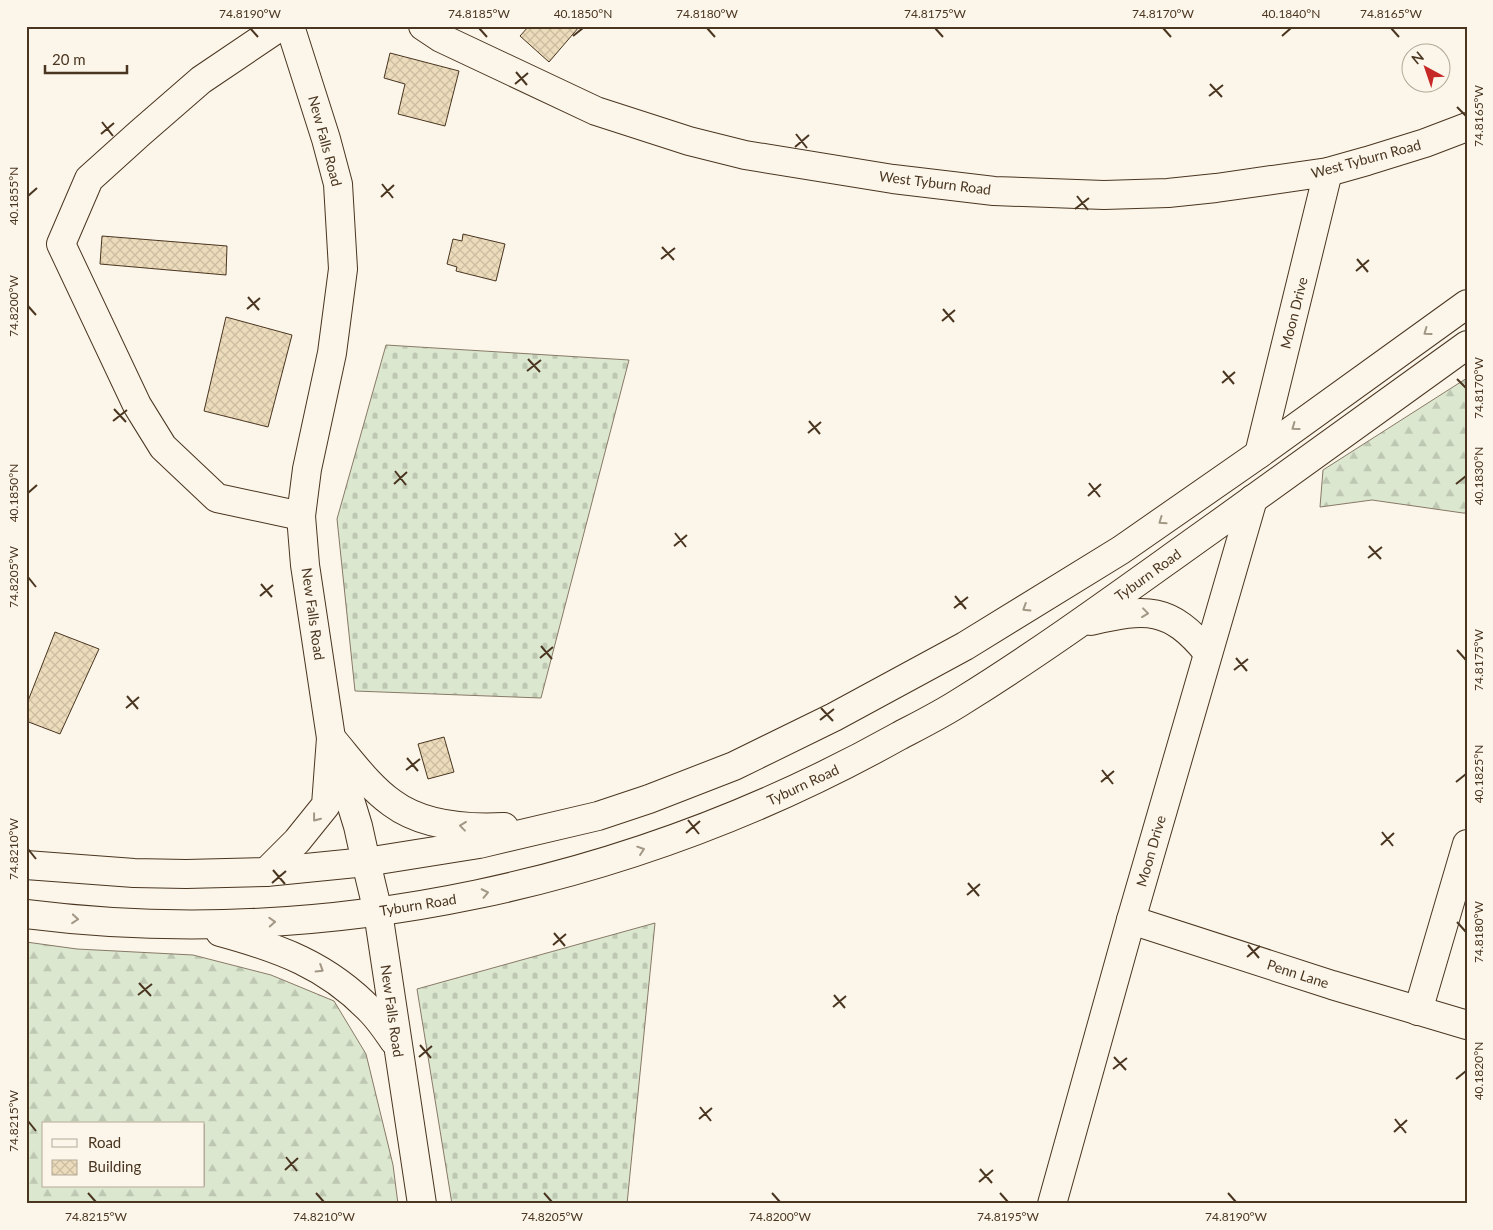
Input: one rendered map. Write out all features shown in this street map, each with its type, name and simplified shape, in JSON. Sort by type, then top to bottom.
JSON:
[{"type":"main road","points":[[281,26],[202,80],[89,179],[61,244],[138,405],[163,447],[217,498],[301,516]]},
{"type":"main road","name":"New Falls Road","points":[[290,26],[326,139],[338,184],[343,270],[332,352],[306,469],[301,516],[306,564],[331,738],[358,826],[378,912],[422,1204]]},
{"type":"main road","name":"West Tyburn Road","points":[[422,26],[441,38],[596,111],[689,141],[745,155],[976,189],[1074,194],[1168,193],[1216,188],[1328,172],[1425,143],[1467,127]]},
{"type":"main road","name":"Moon Drive","points":[[1259,454],[1328,172]]},
{"type":"main road","points":[[26,865],[134,873],[186,874],[266,872],[366,862],[479,844],[598,816],[649,799],[734,766],[834,717],[965,646],[1113,555],[1259,454],[1467,304]]},
{"type":"main road","name":"Tyburn Road","points":[[26,914],[112,922],[192,924],[277,922],[378,912],[438,903],[508,888],[626,855],[696,832],[787,794],[860,758],[960,702],[1080,624],[1467,345]]},
{"type":"main road","name":"Moon Drive","points":[[1052,1204],[1130,920],[1253,499]]},
{"type":"main road","points":[[1080,624],[1120,614],[1140,612],[1163,616],[1181,625],[1194,635],[1208,653]]},
{"type":"main road","points":[[331,738],[370,783],[391,803],[413,815],[447,824],[478,828],[564,824]]},
{"type":"main road","points":[[266,872],[297,841],[326,805],[331,738]]},
{"type":"main road","points":[[1418,1011],[1467,844]]},
{"type":"main road","name":"Penn Lane","points":[[1130,920],[1418,1011],[1467,1024]]},
{"type":"main road","points":[[192,924],[265,944],[315,966],[342,984],[372,1011],[397,1045]]},
{"type":"green space","points":[[386,345],[629,360],[541,698],[355,691],[337,519]]},
{"type":"green space","points":[[1467,378],[1467,513],[1372,500],[1320,507],[1323,470]]},
{"type":"green space","points":[[655,923],[627,1204],[452,1204],[417,989]]},
{"type":"green space","points":[[26,942],[77,949],[193,955],[271,975],[334,1001],[366,1054],[393,1165],[398,1204],[26,1204]]},
{"type":"building","points":[[529,26],[579,27],[549,62],[520,36]]},
{"type":"building","points":[[390,53],[459,71],[445,126],[398,114],[405,84],[384,78]]},
{"type":"building","points":[[463,234],[505,244],[496,281],[456,271],[457,267],[447,264],[453,239],[462,241]]},
{"type":"building","points":[[102,236],[227,246],[226,275],[100,264]]},
{"type":"building","points":[[226,317],[292,335],[268,427],[204,411]]},
{"type":"building","points":[[55,632],[99,649],[60,734],[26,721],[26,706]]},
{"type":"building","points":[[444,737],[454,772],[428,779],[418,744]]}]
